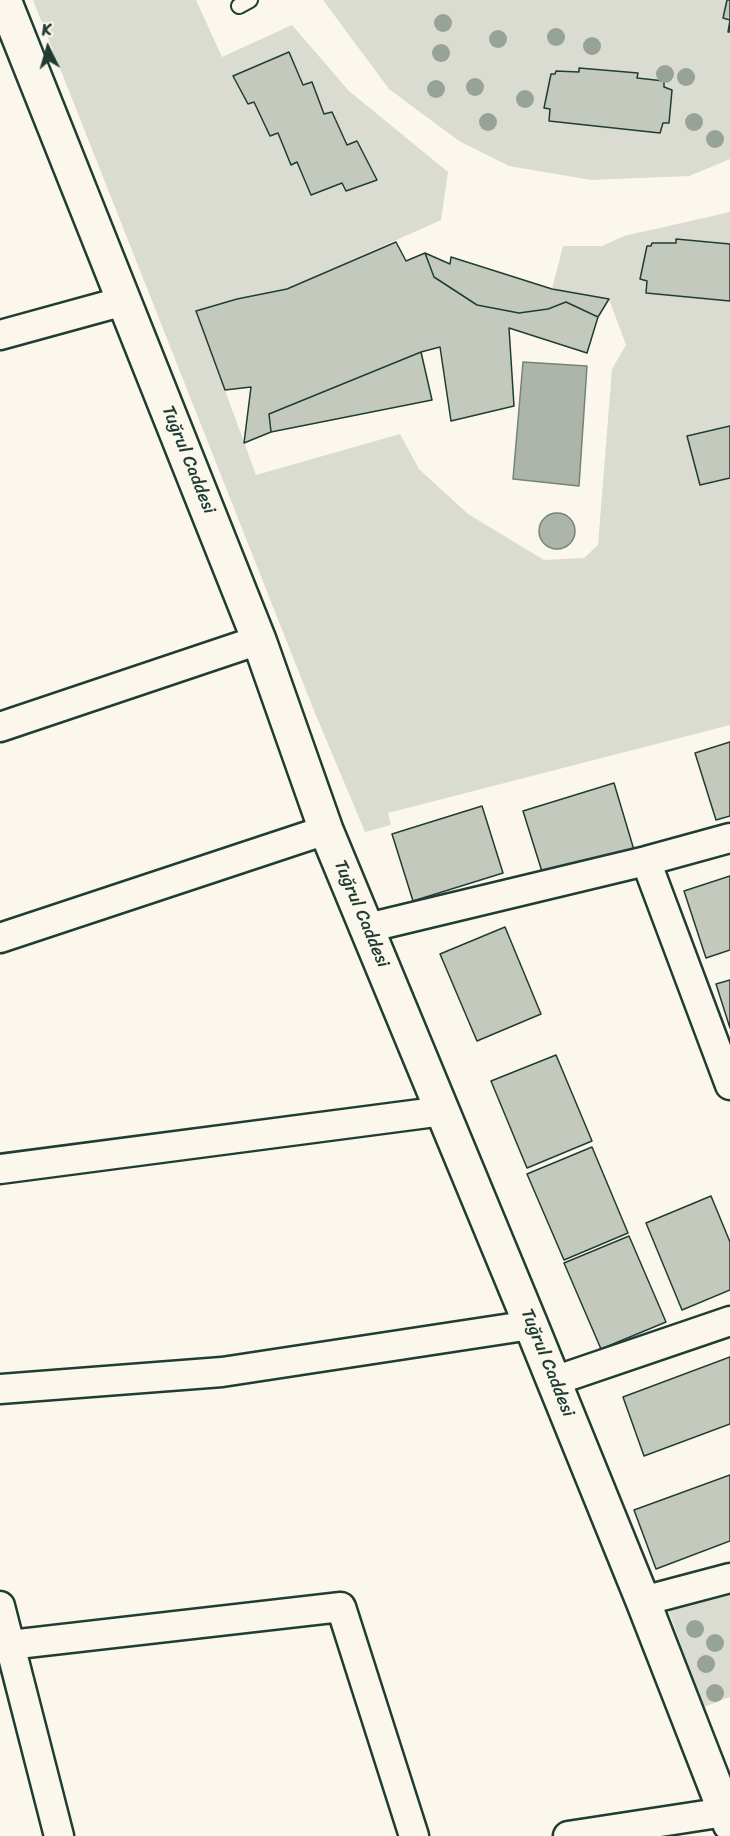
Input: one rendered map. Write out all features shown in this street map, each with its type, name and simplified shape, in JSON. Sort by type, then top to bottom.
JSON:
[{"type":"main road","name":"Tuğrul Caddesi","points":[[4,0],[259,640],[326,830],[554,1381],[728,1818]]},
{"type":"street","points":[[0,335],[124,301]]},
{"type":"street","points":[[0,727],[259,640]]},
{"type":"street","points":[[0,938],[326,830]]},
{"type":"street","points":[[367,928],[646,861],[730,838]]},
{"type":"street","points":[[646,861],[730,1085]]},
{"type":"street","points":[[0,1169],[443,1111]]},
{"type":"street","points":[[554,1381],[730,1321]]},
{"type":"street","points":[[0,1389],[222,1372],[531,1325]]},
{"type":"street","points":[[643,1601],[730,1578]]},
{"type":"street","points":[[0,1606],[5,1646],[59,1836]]},
{"type":"street","points":[[5,1646],[341,1606],[414,1836]]},
{"type":"street","points":[[568,1836],[728,1818]]},
{"type":"shaded area","points":[[33,0],[196,0],[222,57],[292,25],[349,91],[448,172],[441,220],[287,289],[196,311],[256,475],[400,434],[419,469],[468,514],[544,560],[584,558],[598,545],[612,369],[626,345],[609,299],[552,289],[563,246],[602,246],[624,236],[730,212],[730,725],[388,813],[391,825],[365,832],[315,713]]},
{"type":"shaded area","points":[[323,0],[730,0],[730,159],[689,176],[591,180],[509,166],[459,141],[389,89]]},
{"type":"shaded area","points":[[523,362],[587,366],[579,486],[513,479]]},
{"type":"shaded area","points":[[557,513],[570,518],[575,531],[570,544],[557,549],[544,544],[539,531],[544,518]]},
{"type":"shaded area","points":[[730,1578],[730,1697],[704,1707],[663,1596]]},
{"type":"building","points":[[727,0],[730,0],[730,20],[723,18]]},
{"type":"building","points":[[289,52],[303,85],[312,82],[324,114],[332,112],[347,145],[357,141],[377,180],[346,191],[342,183],[311,195],[297,162],[291,165],[278,133],[270,136],[254,102],[248,104],[233,76]]},
{"type":"building","points":[[579,68],[638,73],[637,78],[664,81],[664,87],[672,90],[669,123],[663,123],[660,133],[549,121],[550,109],[544,108],[551,74],[555,74],[556,71],[579,72]]},
{"type":"building","points":[[676,239],[730,244],[730,301],[646,293],[647,281],[640,279],[647,246],[651,246],[652,243],[676,243]]},
{"type":"building","points":[[396,242],[406,261],[425,253],[434,277],[477,305],[519,313],[548,309],[566,302],[598,317],[587,353],[509,328],[514,406],[451,421],[440,347],[421,352],[269,414],[271,432],[244,443],[251,387],[225,390],[196,311],[237,299],[287,289]]},
{"type":"building","points":[[425,253],[450,264],[451,257],[552,289],[609,299],[598,317],[566,302],[548,309],[519,313],[477,305],[434,277]]},
{"type":"building","points":[[421,352],[432,400],[271,432],[269,414]]},
{"type":"building","points":[[730,426],[730,478],[700,485],[687,436]]},
{"type":"building","points":[[730,742],[730,816],[716,820],[695,753]]},
{"type":"building","points":[[614,783],[634,850],[544,878],[523,811]]},
{"type":"building","points":[[482,806],[503,873],[413,901],[392,834]]},
{"type":"building","points":[[730,876],[730,950],[706,958],[684,891]]},
{"type":"building","points":[[505,927],[541,1014],[477,1041],[440,954]]},
{"type":"building","points":[[730,980],[730,1028],[716,984]]},
{"type":"building","points":[[556,1055],[592,1141],[527,1168],[491,1081]]},
{"type":"building","points":[[592,1147],[628,1233],[564,1260],[527,1174]]},
{"type":"building","points":[[711,1196],[730,1242],[730,1290],[682,1310],[646,1223]]},
{"type":"building","points":[[629,1236],[666,1322],[601,1349],[564,1263]]},
{"type":"building","points":[[730,1357],[730,1424],[644,1456],[623,1397]]},
{"type":"building","points":[[730,1475],[730,1541],[656,1569],[634,1510]]}]
